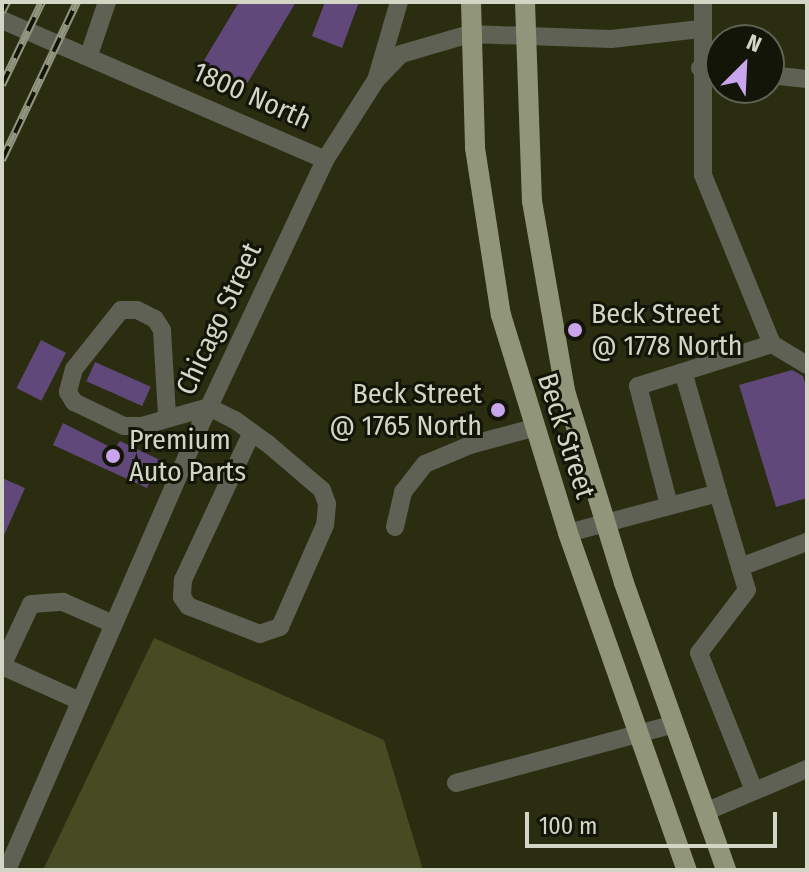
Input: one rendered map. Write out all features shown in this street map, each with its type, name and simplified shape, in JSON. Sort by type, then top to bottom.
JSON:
[{"type":"main road","name":"Beck Street","points":[[471,2],[470,34],[486,235],[501,315],[533,428],[682,869]]},
{"type":"main road","name":"Beck Street","points":[[525,2],[529,162],[541,266],[565,391],[605,523],[726,870]]},
{"type":"street","points":[[91,49],[107,2]]},
{"type":"street","points":[[376,80],[399,2]]},
{"type":"street","points":[[703,2],[700,29],[703,175],[772,344],[807,365]]},
{"type":"street","name":"1800 North","points":[[2,9],[149,75],[156,84]]},
{"type":"street","name":"1800 North","points":[[2,20],[145,84],[156,84],[325,160]]},
{"type":"street","name":"Chicago Street","points":[[7,870],[209,407],[325,160],[376,80],[401,54],[470,34],[611,39],[700,29]]},
{"type":"street","points":[[700,68],[705,68]]},
{"type":"street","points":[[785,77],[807,79]]},
{"type":"street","points":[[167,415],[162,330],[155,319],[137,310],[121,310],[74,369],[68,392],[74,402],[124,426],[142,426],[167,415],[209,407],[252,432],[322,490],[327,504],[325,525],[280,627],[260,634],[188,606],[182,597],[183,580],[252,432]]},
{"type":"street","points":[[669,505],[638,386],[684,375],[772,344]]},
{"type":"street","points":[[684,375],[747,590],[699,653],[753,788]]},
{"type":"street","points":[[395,527],[403,492],[425,464],[470,445],[533,428]]},
{"type":"street","points":[[568,533],[718,493]]},
{"type":"street","points":[[740,567],[807,542]]},
{"type":"street","points":[[80,701],[2,666],[31,604],[63,602],[113,624]]},
{"type":"street","points":[[456,783],[674,724]]},
{"type":"street","points":[[705,812],[753,788],[807,769]]},
{"type":"green space","points":[[154,638],[384,740],[423,870],[43,870]]},
{"type":"building","points":[[239,2],[296,2],[242,92],[200,67]]},
{"type":"building","points":[[325,2],[359,2],[342,48],[312,36]]},
{"type":"building","points":[[41,340],[66,353],[41,401],[16,388]]},
{"type":"building","points":[[95,362],[151,387],[142,406],[86,381]]},
{"type":"building","points":[[792,370],[803,376],[807,390],[807,498],[776,507],[739,385]]},
{"type":"building","name":"Premium Auto Parts","points":[[63,423],[114,449],[120,441],[160,460],[147,488],[53,445]]},
{"type":"building","points":[[2,478],[25,488],[2,540]]},
{"type":"railway","points":[[2,12],[7,2]]},
{"type":"railway","points":[[2,85],[42,2]]},
{"type":"railway","points":[[2,160],[77,2]]},
{"type":"place","name":"Beck Street @ 1778 North","points":[[575,330]]},
{"type":"place","name":"Beck Street @ 1765 North","points":[[498,410]]},
{"type":"place","name":"Premium Auto Parts","points":[[113,456]]}]
